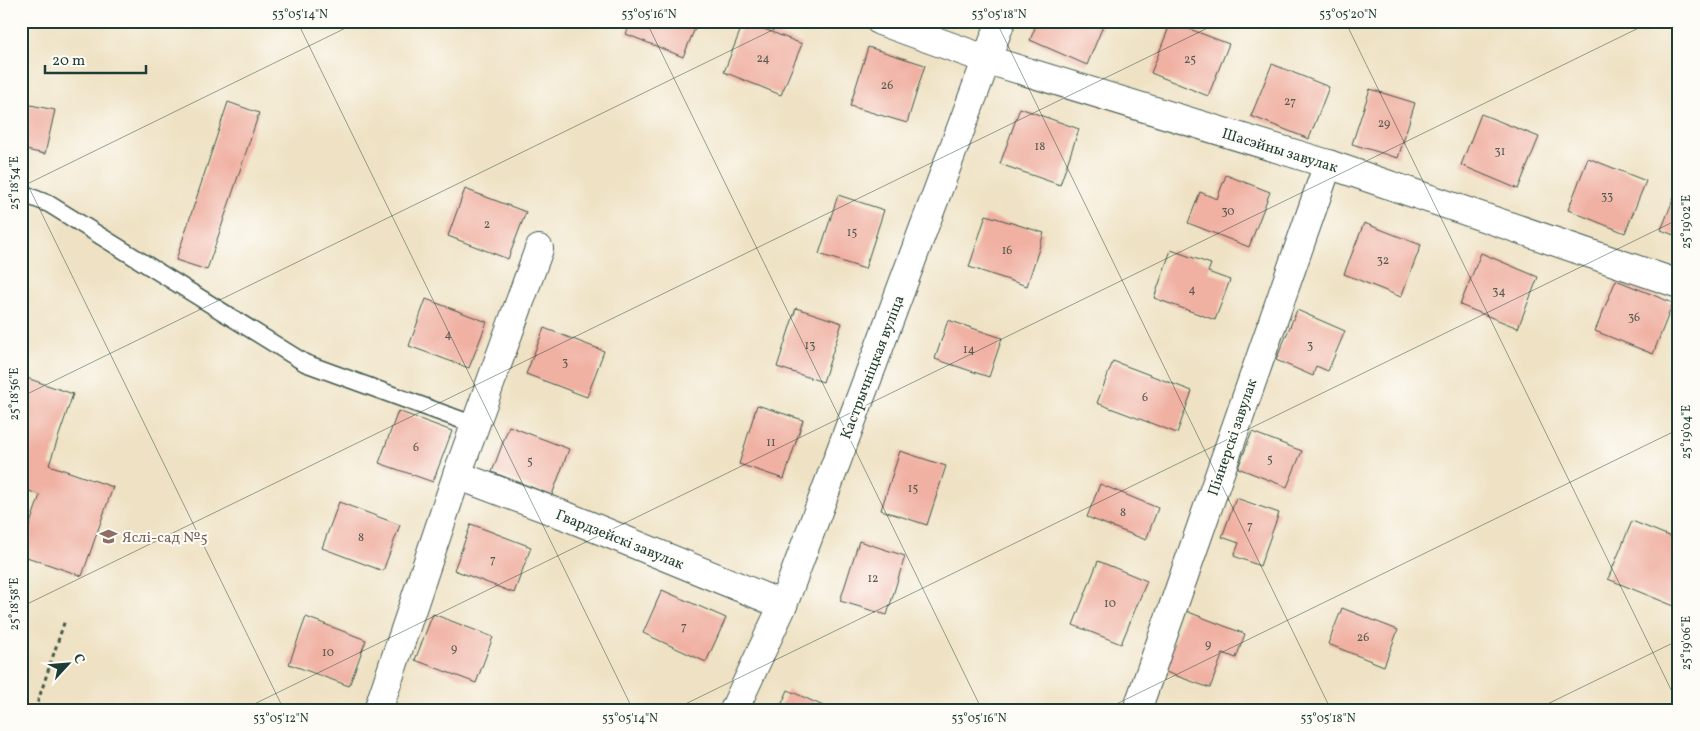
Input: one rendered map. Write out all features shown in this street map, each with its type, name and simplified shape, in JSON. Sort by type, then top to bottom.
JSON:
[{"type":"street","name":"Шасэйны завулак","points":[[880,21],[988,60],[1328,164],[1679,284]]},
{"type":"street","name":"Кастрычніцкая вуліца","points":[[734,710],[782,605],[988,60],[1001,21]]},
{"type":"street","name":"Піянерскі завулак","points":[[1137,710],[1328,164]]},
{"type":"street","points":[[378,710],[457,474],[539,249]]},
{"type":"street","name":"Гвардзейскі завулак","points":[[457,474],[566,516],[782,605]]},
{"type":"lane","points":[[21,193],[49,204],[305,362],[475,425]]},
{"type":"path","points":[[35,710],[65,620]]},
{"type":"building","points":[[631,21],[698,21],[683,57],[626,34]]},
{"type":"building","points":[[744,21],[802,44],[781,95],[724,72]]},
{"type":"building","points":[[1038,21],[1105,21],[1087,65],[1030,40]]},
{"type":"building","points":[[1171,22],[1229,44],[1208,96],[1151,73]]},
{"type":"building","points":[[868,47],[925,65],[907,123],[850,106]]},
{"type":"building","points":[[1272,64],[1329,87],[1309,139],[1251,116]]},
{"type":"building","points":[[1370,89],[1415,103],[1398,158],[1352,144]]},
{"type":"building","points":[[228,102],[259,113],[207,270],[176,260]]},
{"type":"building","points":[[21,103],[55,110],[45,154],[21,149]]},
{"type":"building","points":[[1020,108],[1079,129],[1060,185],[1000,164]]},
{"type":"building","points":[[1481,114],[1539,137],[1518,189],[1461,165]]},
{"type":"building","points":[[1588,158],[1646,181],[1625,233],[1568,210]]},
{"type":"building","points":[[1226,175],[1270,192],[1249,247],[1188,223],[1200,192],[1217,199]]},
{"type":"building","points":[[1679,185],[1679,237],[1661,230]]},
{"type":"building","points":[[465,189],[526,212],[508,259],[448,236]]},
{"type":"building","points":[[838,195],[884,210],[865,269],[819,254]]},
{"type":"building","points":[[986,215],[1044,233],[1027,286],[969,267]]},
{"type":"building","points":[[1364,223],[1421,245],[1401,297],[1344,274]]},
{"type":"building","points":[[1171,250],[1211,264],[1208,272],[1230,280],[1215,320],[1154,298]]},
{"type":"building","points":[[1481,253],[1538,277],[1518,328],[1460,305]]},
{"type":"building","points":[[1616,280],[1673,303],[1653,354],[1595,331]]},
{"type":"building","points":[[426,299],[487,322],[469,368],[409,346]]},
{"type":"building","points":[[796,308],[842,323],[823,382],[777,367]]},
{"type":"building","points":[[1297,310],[1345,331],[1328,371],[1316,366],[1313,376],[1276,360]]},
{"type":"building","points":[[948,320],[1002,338],[989,377],[935,359]]},
{"type":"building","points":[[544,328],[604,351],[587,397],[526,374]]},
{"type":"building","points":[[1113,361],[1192,391],[1177,433],[1097,403]]},
{"type":"building","points":[[21,376],[73,394],[49,465],[113,487],[82,576],[21,555],[21,549],[40,495],[21,488]]},
{"type":"building","points":[[757,405],[803,420],[784,479],[739,464]]},
{"type":"building","points":[[398,411],[452,431],[433,482],[379,463]]},
{"type":"building","points":[[509,426],[569,449],[552,495],[492,472]]},
{"type":"building","points":[[1252,432],[1302,451],[1287,487],[1238,468]]},
{"type":"building","points":[[900,451],[946,466],[927,525],[881,510]]},
{"type":"building","points":[[1100,484],[1158,508],[1146,540],[1087,517]]},
{"type":"building","points":[[1236,498],[1279,513],[1260,566],[1234,556],[1239,543],[1222,537]]},
{"type":"building","points":[[339,502],[400,525],[383,571],[322,548]]},
{"type":"building","points":[[1632,521],[1679,540],[1679,594],[1674,606],[1608,579]]},
{"type":"building","points":[[471,524],[531,547],[514,593],[454,570]]},
{"type":"building","points":[[859,541],[905,556],[887,615],[840,601]]},
{"type":"building","points":[[1098,561],[1147,581],[1121,644],[1073,625]]},
{"type":"building","points":[[662,590],[726,618],[706,662],[643,633]]},
{"type":"building","points":[[1342,608],[1398,630],[1384,666],[1328,644]]},
{"type":"building","points":[[1186,611],[1245,634],[1236,658],[1223,653],[1210,688],[1163,671]]},
{"type":"building","points":[[433,614],[493,637],[476,683],[415,660]]},
{"type":"building","points":[[306,617],[366,640],[349,686],[289,664]]},
{"type":"building","points":[[788,690],[832,710],[779,710]]},
{"type":"place","name":"Яслі-сад №5","points":[[108,537]]}]
